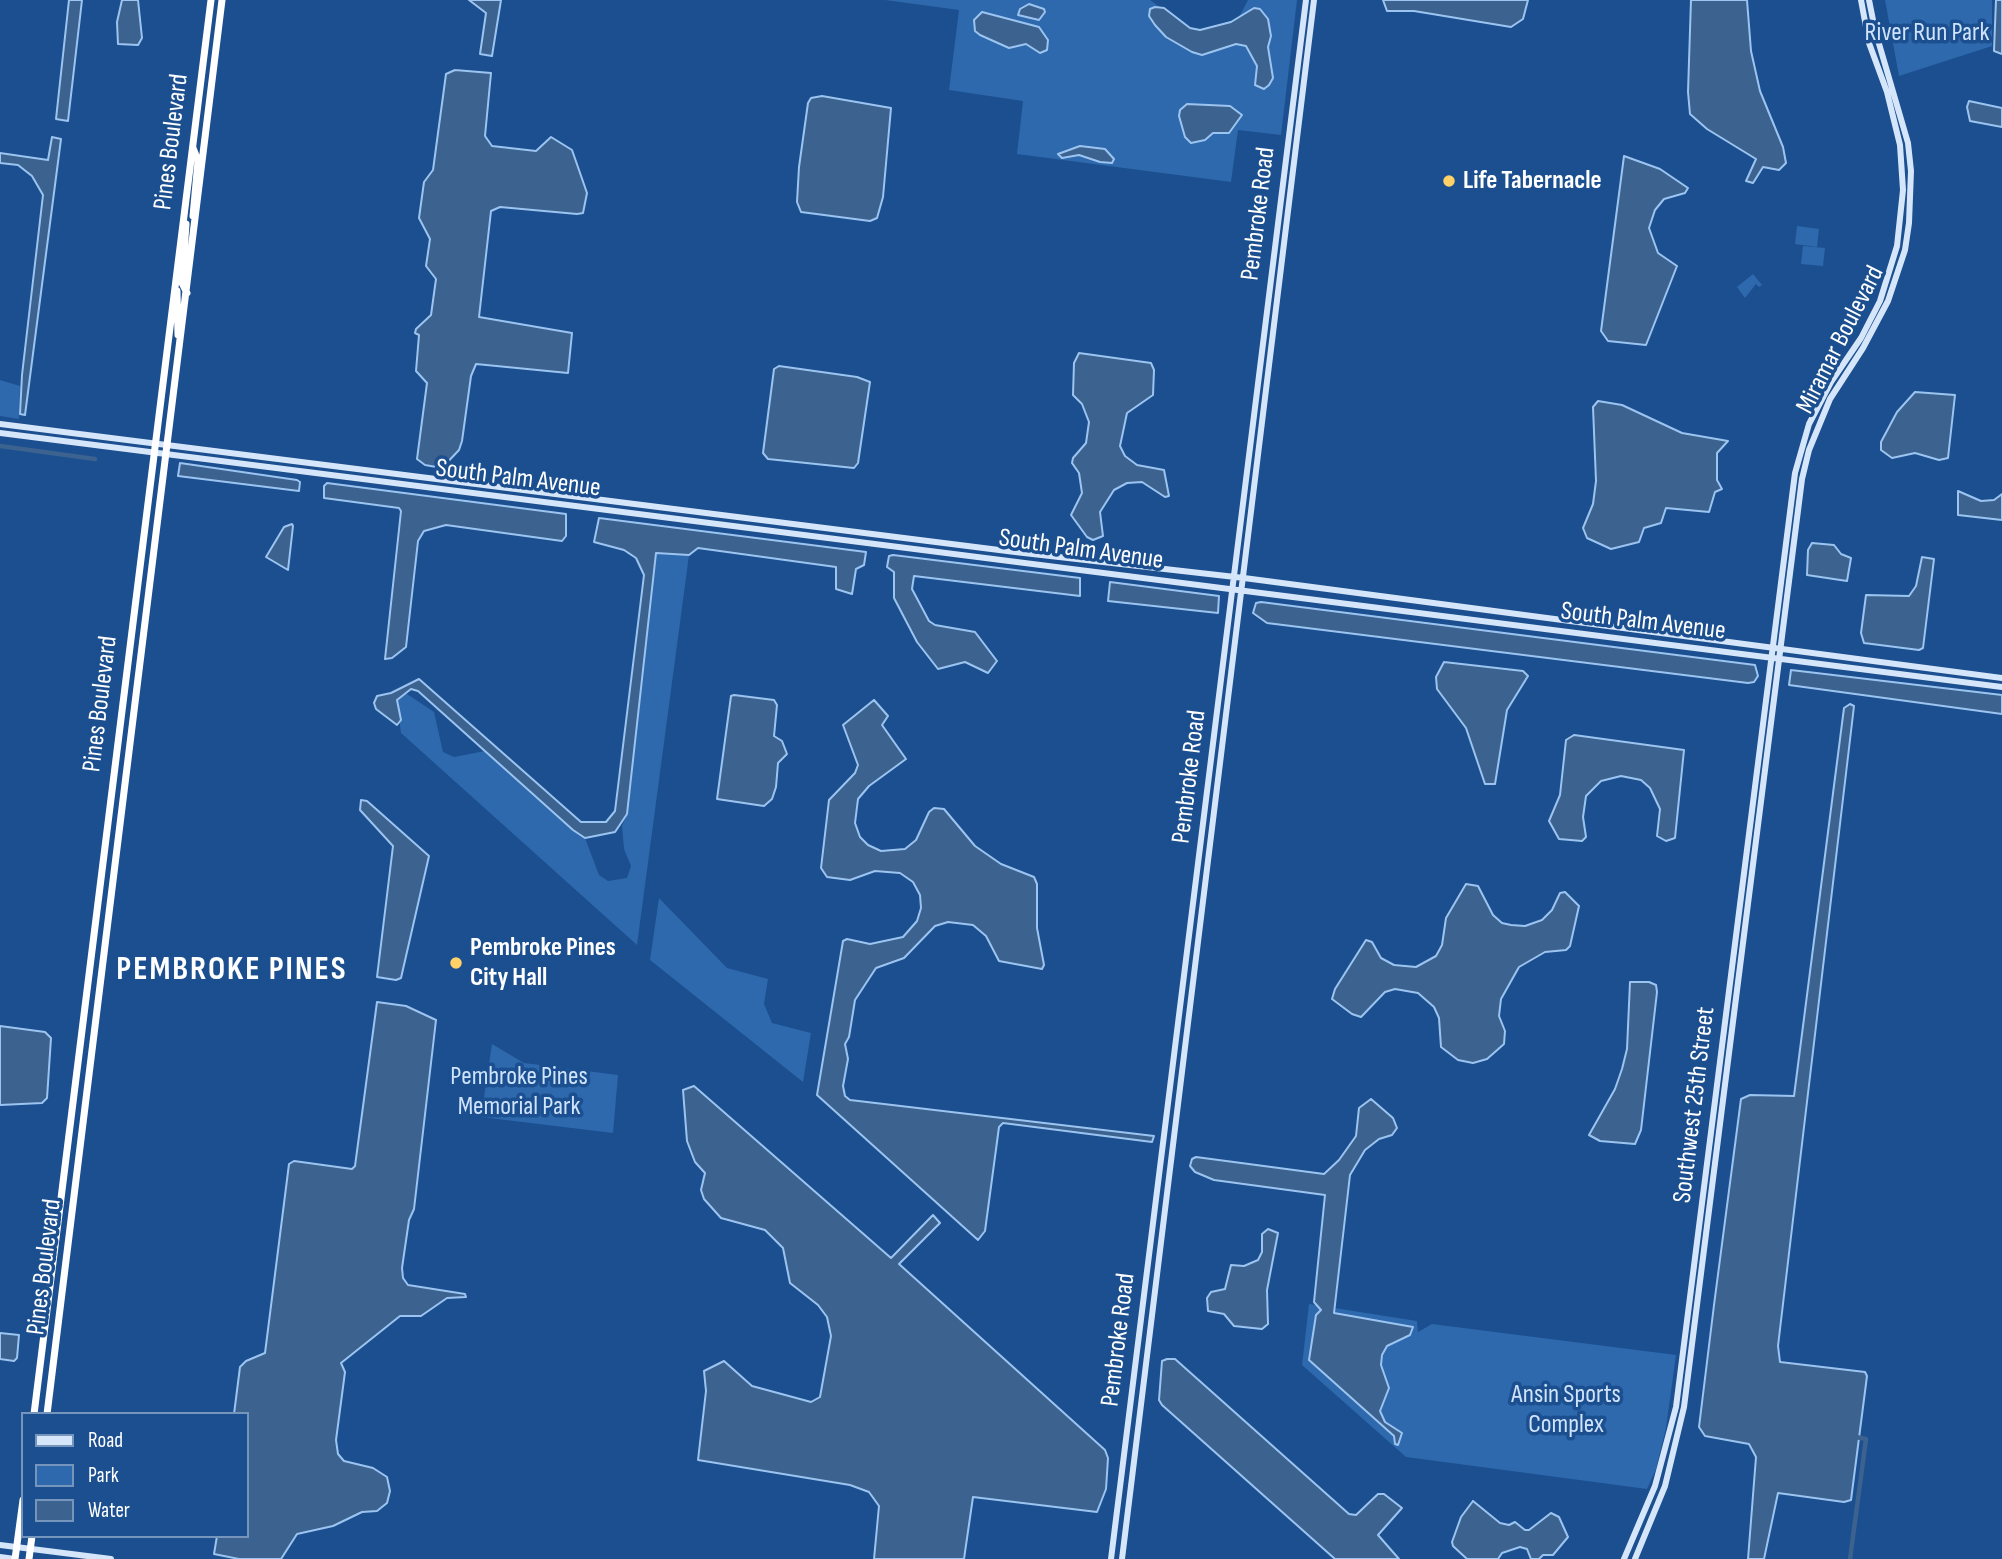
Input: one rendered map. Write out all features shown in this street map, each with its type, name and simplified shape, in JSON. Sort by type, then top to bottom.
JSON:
[{"type":"highway","name":"Pines Boulevard","points":[[34,1412],[211,0]]},
{"type":"highway","name":"Pines Boulevard","points":[[47,1412],[168,456],[222,0]]},
{"type":"highway","points":[[200,89],[202,108],[199,140],[205,149]]},
{"type":"highway","points":[[193,148],[198,161],[192,205],[194,238]]},
{"type":"highway","points":[[184,217],[187,234],[182,283],[187,293]]},
{"type":"highway","points":[[175,288],[179,300],[179,363]]},
{"type":"highway","points":[[95,934],[105,959]]},
{"type":"highway","points":[[92,955],[103,972]]},
{"type":"highway","points":[[15,1559],[21,1516]]},
{"type":"highway","points":[[29,1559],[32,1538]]},
{"type":"main road","name":"Pembroke Road","points":[[1111,1559],[1306,0]]},
{"type":"main road","name":"Pembroke Road","points":[[1122,1559],[1314,0]]},
{"type":"main road","name":"Miramar Boulevard","points":[[1776,649],[1798,458],[1825,392],[1861,338],[1880,301],[1893,264],[1901,222],[1903,190],[1900,145],[1887,92],[1869,43],[1861,0]]},
{"type":"main road","name":"Miramar Boulevard","points":[[1776,649],[1800,489],[1809,450],[1830,399],[1863,348],[1888,301],[1905,250],[1909,223],[1911,171],[1908,143],[1878,41],[1869,0]]},
{"type":"main road","name":"South Palm Avenue","points":[[0,424],[1015,552],[1244,578],[2002,678]]},
{"type":"main road","name":"South Palm Avenue","points":[[0,433],[2002,687]]},
{"type":"main road","name":"Southwest 25th Street","points":[[1636,1559],[1665,1486],[1684,1407],[1776,649]]},
{"type":"main road","name":"Southwest 25th Street","points":[[1624,1559],[1655,1486],[1676,1407],[1775,658]]},
{"type":"main road","points":[[1132,1388],[1143,1390]]},
{"type":"main road","points":[[1114,1539],[1125,1541]]},
{"type":"main road","points":[[0,1545],[111,1559]]},
{"type":"main road","points":[[0,1557],[15,1559]]},
{"type":"green space","points":[[885,0],[1150,0],[1190,28],[1200,30],[1238,19],[1248,0],[1297,0],[1281,135],[1238,130],[1231,182],[1017,154],[1023,101],[949,90],[959,10]]},
{"type":"green space","name":"River Run Park","points":[[1885,0],[1992,0],[1992,46],[1899,76]]},
{"type":"green space","points":[[1797,226],[1819,229],[1817,247],[1795,244]]},
{"type":"green space","points":[[1803,246],[1825,248],[1823,266],[1801,264]]},
{"type":"green space","points":[[1753,274],[1762,285],[1759,287],[1756,284],[1745,298],[1737,287]]},
{"type":"green space","points":[[0,380],[20,386],[19,419],[0,416]]},
{"type":"green space","points":[[656,552],[689,555],[637,945],[401,733],[397,700],[404,692],[434,712],[443,752],[454,757],[485,751],[585,838],[599,875],[608,881],[627,878],[631,866],[624,849],[622,826],[627,814]]},
{"type":"green space","points":[[659,898],[727,968],[768,979],[764,1004],[772,1023],[811,1033],[803,1082],[650,960]]},
{"type":"green space","name":"Pembroke Pines Memorial Park","points":[[492,1044],[524,1063],[618,1075],[613,1133],[481,1117]]},
{"type":"green space","name":"Ansin Sports Complex","points":[[1309,1304],[1417,1321],[1418,1332],[1432,1324],[1676,1355],[1666,1428],[1656,1469],[1647,1489],[1406,1457],[1302,1365]]},
{"type":"water","points":[[69,0],[82,0],[68,121],[56,119]]},
{"type":"water","points":[[122,0],[138,0],[142,38],[138,45],[118,44],[117,22]]},
{"type":"water","points":[[469,0],[501,0],[492,56],[480,54],[486,13]]},
{"type":"water","points":[[1383,0],[1528,0],[1523,19],[1511,27],[1414,11],[1387,11]]},
{"type":"water","points":[[1691,0],[1747,0],[1751,51],[1760,91],[1783,147],[1786,163],[1779,170],[1763,167],[1753,183],[1746,181],[1756,159],[1707,129],[1690,114],[1688,92]]},
{"type":"water","points":[[1996,0],[2002,0],[2002,54],[1994,51]]},
{"type":"water","points":[[1029,4],[1044,9],[1045,12],[1039,20],[1018,15],[1020,9]]},
{"type":"water","points":[[1164,8],[1190,28],[1200,30],[1231,22],[1254,8],[1260,9],[1268,19],[1271,36],[1268,47],[1273,78],[1269,85],[1264,89],[1255,85],[1257,66],[1246,46],[1236,44],[1202,55],[1192,52],[1166,37],[1155,25],[1149,16],[1150,9]]},
{"type":"water","points":[[982,12],[1039,27],[1048,40],[1047,50],[1040,53],[1026,44],[1009,48],[980,35],[975,31],[974,20]]},
{"type":"water","points":[[455,70],[491,73],[485,136],[492,146],[536,151],[551,137],[572,150],[587,193],[583,213],[500,207],[491,211],[479,317],[572,333],[568,373],[476,364],[471,376],[462,441],[459,450],[442,468],[425,465],[417,459],[427,383],[416,371],[419,335],[415,333],[431,315],[436,279],[426,266],[430,239],[419,218],[424,182],[433,170],[446,74]]},
{"type":"water","points":[[822,96],[891,108],[883,197],[877,218],[870,221],[801,212],[797,202],[808,103],[811,98]]},
{"type":"water","points":[[1969,101],[2002,108],[2002,127],[1970,121],[1967,107]]},
{"type":"water","points":[[1187,104],[1230,106],[1242,115],[1229,133],[1213,133],[1205,140],[1191,143],[1185,137],[1179,116],[1180,110]]},
{"type":"water","points":[[52,137],[61,139],[25,415],[20,414],[22,375],[43,195],[32,176],[18,165],[0,163],[0,153],[48,160]]},
{"type":"water","points":[[1080,146],[1105,149],[1114,159],[1112,163],[1100,162],[1079,155],[1062,158],[1058,154]]},
{"type":"water","points":[[1624,156],[1660,169],[1688,188],[1685,193],[1664,199],[1655,210],[1649,228],[1658,253],[1677,266],[1646,345],[1608,341],[1601,331]]},
{"type":"water","points":[[1079,353],[1151,363],[1154,370],[1153,395],[1127,413],[1120,446],[1125,456],[1137,465],[1164,470],[1169,496],[1165,497],[1142,482],[1127,483],[1114,490],[1100,512],[1103,536],[1093,540],[1087,537],[1071,515],[1082,493],[1079,473],[1072,463],[1086,443],[1089,422],[1082,404],[1073,395],[1074,363]]},
{"type":"water","points":[[779,366],[857,377],[870,382],[858,463],[854,468],[768,459],[763,453],[774,369]]},
{"type":"water","points":[[1915,392],[1955,395],[1948,458],[1939,460],[1915,453],[1892,458],[1881,450],[1881,442],[1897,412]]},
{"type":"water","points":[[1598,401],[1622,405],[1682,433],[1728,441],[1717,453],[1717,480],[1722,489],[1715,492],[1709,512],[1666,508],[1661,523],[1644,528],[1639,542],[1611,549],[1587,538],[1583,528],[1593,504],[1596,481],[1593,407]]},
{"type":"water","points":[[180,463],[297,480],[300,482],[299,491],[178,476]]},
{"type":"water","points":[[327,483],[566,514],[566,536],[562,541],[446,525],[424,531],[418,541],[406,647],[392,658],[385,659],[401,511],[399,508],[324,498],[324,486]]},
{"type":"water","points":[[1958,491],[1981,501],[1994,500],[2002,494],[2002,520],[1958,515]]},
{"type":"water","points":[[599,518],[866,552],[864,565],[856,569],[852,594],[836,589],[836,567],[698,548],[689,555],[656,553],[627,814],[615,832],[585,838],[418,691],[411,689],[397,700],[401,720],[397,725],[376,709],[374,703],[377,696],[391,693],[419,679],[581,822],[606,822],[615,811],[644,575],[636,558],[624,550],[594,542]]},
{"type":"water","points":[[292,524],[288,570],[266,557],[284,527]]},
{"type":"water","points":[[1812,543],[1834,545],[1841,554],[1851,558],[1847,581],[1807,575],[1808,550]]},
{"type":"water","points":[[889,556],[1080,578],[1080,596],[914,576],[912,589],[929,621],[935,625],[975,632],[997,661],[988,673],[965,662],[938,669],[917,642],[894,598],[894,572],[887,567]]},
{"type":"water","points":[[1922,557],[1934,559],[1923,648],[1919,650],[1864,643],[1861,633],[1866,595],[1909,596],[1916,586]]},
{"type":"water","points":[[1110,582],[1219,596],[1218,613],[1108,601]]},
{"type":"water","points":[[1256,603],[1755,665],[1758,676],[1754,682],[1748,683],[1267,623],[1253,613]]},
{"type":"water","points":[[1444,662],[1523,671],[1528,676],[1507,710],[1495,784],[1485,784],[1466,728],[1437,689],[1436,677]]},
{"type":"water","points":[[1791,670],[2002,695],[2002,714],[1789,685]]},
{"type":"water","points":[[731,696],[774,700],[777,705],[774,736],[782,741],[787,754],[778,763],[776,787],[772,799],[764,806],[717,799]]},
{"type":"water","points":[[874,700],[888,716],[882,725],[906,759],[869,786],[858,799],[855,823],[860,837],[868,845],[881,851],[905,849],[916,840],[929,812],[934,808],[944,809],[975,846],[1001,864],[1034,877],[1037,884],[1037,928],[1044,965],[1042,969],[999,961],[986,936],[973,925],[948,922],[935,926],[904,958],[876,968],[855,1000],[849,1037],[845,1044],[848,1059],[843,1086],[845,1096],[850,1100],[1154,1136],[1152,1142],[1003,1123],[999,1127],[985,1231],[978,1240],[817,1095],[843,941],[847,939],[870,944],[903,937],[917,921],[921,908],[920,895],[913,882],[900,873],[875,871],[850,880],[827,877],[821,868],[829,800],[855,773],[858,765],[843,725]]},
{"type":"water","points":[[1850,704],[1854,706],[1778,1346],[1780,1362],[1865,1372],[1867,1376],[1851,1500],[1844,1502],[1778,1493],[1764,1559],[1748,1559],[1756,1457],[1749,1444],[1705,1436],[1699,1427],[1741,1099],[1750,1095],[1794,1096],[1844,708]]},
{"type":"water","points":[[1574,735],[1684,750],[1675,838],[1666,841],[1657,836],[1660,809],[1650,788],[1641,780],[1621,776],[1601,781],[1586,796],[1583,817],[1586,837],[1582,841],[1559,839],[1549,821],[1560,795],[1566,740]]},
{"type":"water","points":[[361,800],[367,801],[429,856],[401,978],[396,980],[377,977],[393,846],[360,810]]},
{"type":"water","points":[[1466,884],[1478,886],[1493,915],[1502,923],[1511,925],[1525,926],[1542,920],[1552,910],[1560,893],[1565,892],[1579,906],[1570,946],[1566,950],[1545,952],[1519,967],[1501,999],[1499,1016],[1505,1031],[1504,1044],[1487,1059],[1473,1063],[1458,1060],[1441,1047],[1439,1018],[1434,1007],[1418,993],[1395,989],[1385,992],[1361,1017],[1352,1014],[1332,999],[1335,989],[1366,940],[1372,942],[1381,958],[1394,965],[1416,967],[1436,956],[1442,945],[1446,918]]},
{"type":"water","points":[[1630,982],[1649,982],[1656,985],[1657,992],[1641,1130],[1635,1144],[1600,1141],[1589,1135],[1615,1089],[1622,1069],[1627,1049]]},
{"type":"water","points":[[377,1002],[406,1006],[436,1020],[414,1209],[409,1220],[402,1268],[403,1278],[408,1285],[465,1294],[466,1297],[447,1298],[421,1316],[400,1316],[341,1363],[345,1372],[336,1440],[338,1454],[344,1461],[373,1468],[387,1477],[390,1491],[387,1503],[377,1511],[362,1512],[333,1526],[297,1534],[281,1559],[239,1559],[214,1554],[217,1538],[248,1538],[248,1412],[234,1412],[240,1367],[246,1361],[265,1353],[289,1164],[294,1161],[352,1169],[355,1166]]},
{"type":"water","points":[[0,1026],[45,1032],[51,1038],[47,1098],[42,1103],[0,1105]]},
{"type":"water","points":[[694,1086],[891,1258],[933,1215],[940,1223],[899,1264],[1105,1450],[1108,1458],[1106,1489],[1097,1512],[973,1497],[964,1559],[874,1559],[879,1506],[869,1492],[850,1485],[698,1460],[706,1391],[704,1371],[724,1361],[752,1386],[811,1402],[820,1397],[831,1336],[827,1317],[818,1305],[790,1283],[783,1248],[765,1230],[721,1218],[704,1199],[701,1190],[705,1173],[695,1162],[687,1141],[683,1090]]},
{"type":"water","points":[[1371,1099],[1393,1118],[1397,1128],[1392,1135],[1379,1139],[1365,1150],[1350,1175],[1334,1313],[1413,1327],[1410,1335],[1387,1346],[1382,1355],[1381,1365],[1389,1388],[1380,1411],[1385,1422],[1402,1433],[1398,1445],[1395,1444],[1394,1436],[1309,1360],[1316,1315],[1321,1310],[1314,1302],[1325,1195],[1214,1180],[1195,1172],[1190,1166],[1192,1159],[1196,1157],[1324,1174],[1339,1160],[1356,1136],[1359,1108]]},
{"type":"water","points":[[1268,1229],[1278,1233],[1267,1290],[1268,1324],[1262,1329],[1234,1326],[1224,1314],[1208,1311],[1207,1298],[1211,1292],[1225,1289],[1231,1265],[1244,1266],[1258,1260],[1262,1252],[1262,1234]]},
{"type":"water","points":[[0,1333],[19,1335],[17,1358],[14,1361],[0,1359]]},
{"type":"water","points":[[1175,1359],[1349,1514],[1356,1515],[1378,1494],[1384,1494],[1402,1508],[1378,1535],[1399,1559],[1335,1559],[1162,1405],[1159,1400],[1162,1361]]},
{"type":"water","points":[[1473,1501],[1500,1523],[1509,1525],[1515,1522],[1525,1530],[1529,1530],[1551,1513],[1559,1517],[1568,1537],[1553,1555],[1543,1555],[1539,1559],[1531,1559],[1527,1549],[1520,1547],[1502,1553],[1498,1559],[1467,1559],[1452,1542],[1461,1517]]},
{"type":"waterway","points":[[0,446],[95,459]]},
{"type":"waterway","points":[[1850,1559],[1866,1439],[1856,1437]]},
{"type":"place","name":"Life Tabernacle","points":[[1449,181]]},
{"type":"place","name":"Pembroke Pines City Hall","points":[[456,963]]},
{"type":"district","name":"PEMBROKE PINES","points":[[232,971]]}]
